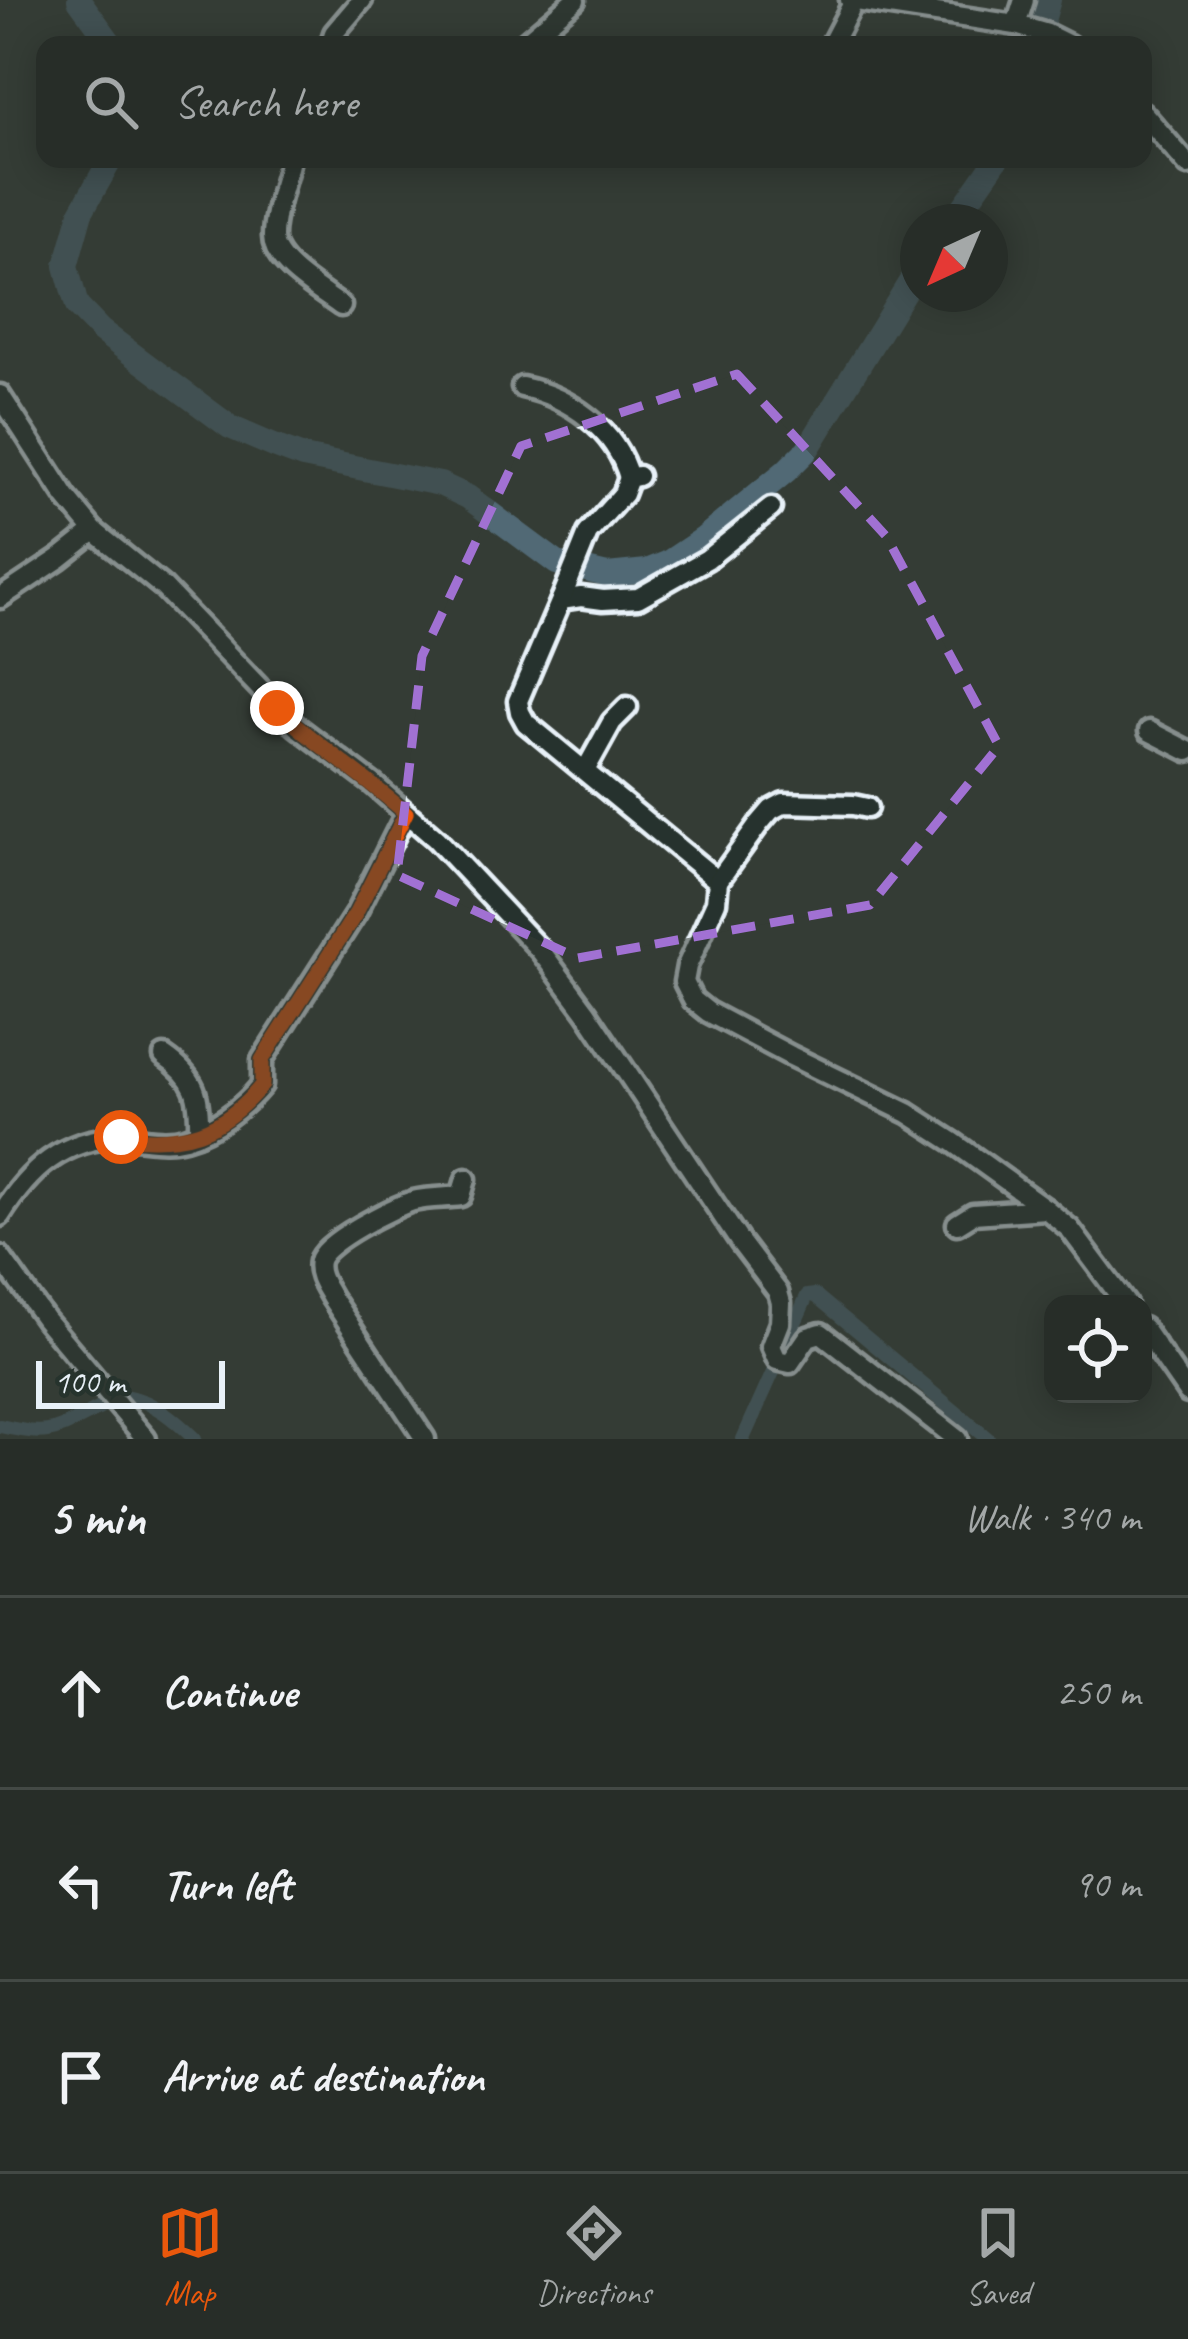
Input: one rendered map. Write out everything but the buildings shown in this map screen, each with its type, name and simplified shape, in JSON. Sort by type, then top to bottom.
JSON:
[{"type":"street","points":[[333,36],[362,0]]},
{"type":"street","points":[[532,36],[574,0]]},
{"type":"street","points":[[835,36],[852,0],[1031,29],[1048,36]]},
{"type":"street","points":[[1024,0],[1031,29]]},
{"type":"street","points":[[1152,123],[1188,165]]},
{"type":"street","points":[[288,168],[273,242],[292,269],[341,306]]},
{"type":"street","points":[[521,387],[580,410],[615,448],[633,477],[589,533],[518,700],[520,712],[536,731],[718,880]]},
{"type":"street","points":[[0,395],[66,497],[94,531],[163,586],[296,726],[436,839],[540,950],[778,1292],[782,1310],[772,1354],[781,1362],[794,1361],[811,1334],[821,1333],[957,1439]]},
{"type":"street","points":[[561,600],[638,598],[707,559],[771,508]]},
{"type":"street","points":[[0,598],[94,531]]},
{"type":"street","points":[[586,769],[612,722],[627,707]]},
{"type":"street","points":[[1149,731],[1188,751]]},
{"type":"street","points":[[867,808],[784,803],[771,810],[718,880],[716,902],[687,966],[684,982],[693,1000],[749,1034],[908,1113],[1046,1209],[1081,1240],[1120,1295]]},
{"type":"street","points":[[0,1216],[29,1175],[73,1146],[121,1137],[182,1139],[238,1109],[262,1085],[262,1060],[356,913],[406,813]]},
{"type":"street","points":[[164,1056],[194,1085],[199,1133]]},
{"type":"street","points":[[425,1439],[331,1297],[319,1262],[323,1251],[335,1242],[412,1201],[460,1196],[466,1180]]},
{"type":"street","points":[[957,1224],[974,1214],[1046,1209]]},
{"type":"street","points":[[0,1256],[45,1319],[146,1439]]},
{"type":"street","points":[[1152,1341],[1188,1393]]},
{"type":"highlighted area","points":[[737,374],[886,536],[999,746],[870,905],[578,958],[397,875],[422,656],[521,446]]},
{"type":"waterway","points":[[79,0],[105,36]]},
{"type":"waterway","points":[[1039,36],[1049,0]]},
{"type":"waterway","points":[[106,168],[81,212],[66,266],[77,306],[101,331],[230,427],[303,457],[440,484],[468,497],[557,563],[607,575],[647,571],[667,563],[786,471],[807,450],[900,298]]},
{"type":"waterway","points":[[966,204],[991,168]]},
{"type":"waterway","points":[[743,1439],[807,1296],[815,1295],[988,1439]]},
{"type":"waterway","points":[[128,1397],[156,1407],[195,1439]]},
{"type":"waterway","points":[[0,1426],[52,1430],[100,1408]]},
{"type":"route","points":[[121,1137],[182,1139],[199,1133],[253,1096],[262,1085],[262,1060],[356,913],[406,813],[277,708]]}]
